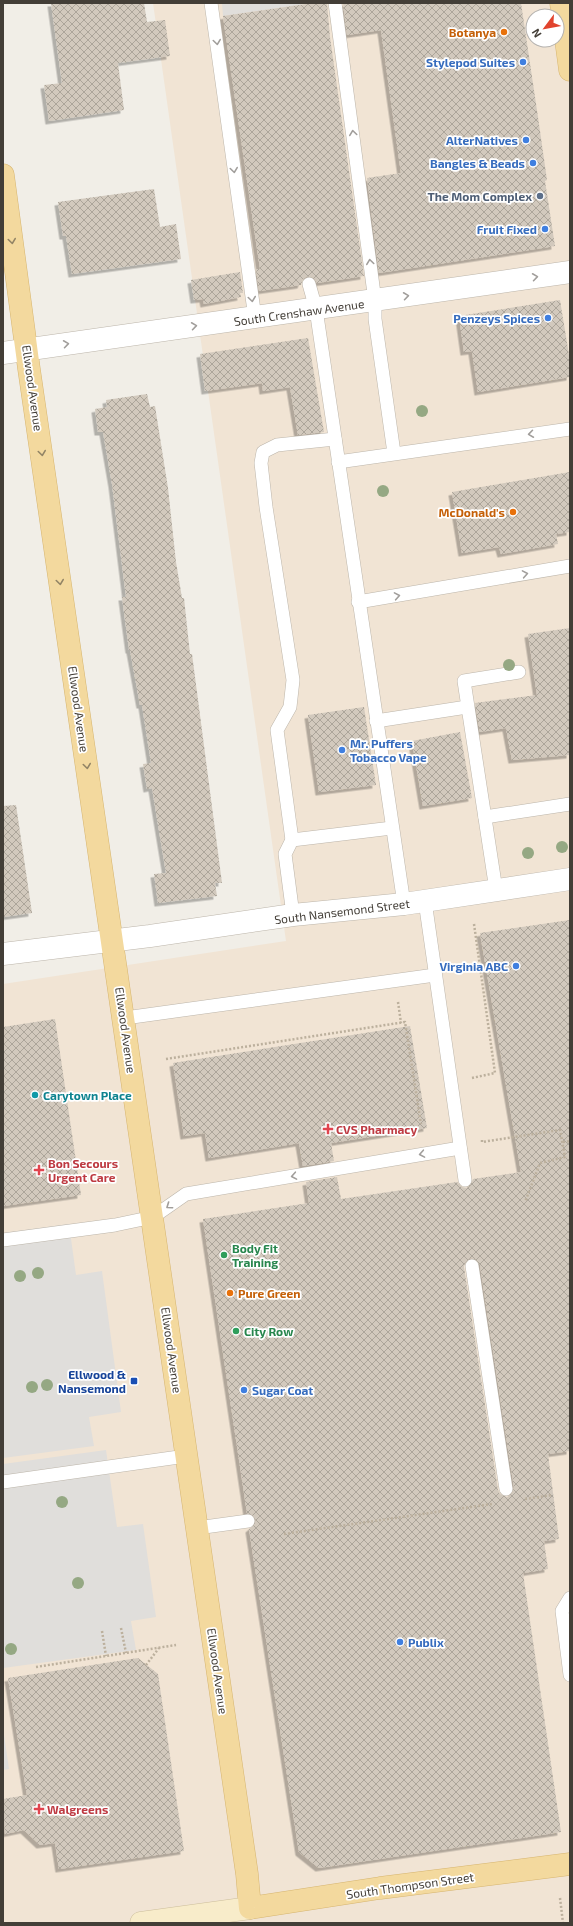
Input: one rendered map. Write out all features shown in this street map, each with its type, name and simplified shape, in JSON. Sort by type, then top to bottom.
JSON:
[{"type":"main road","points":[[561,3],[569,60]]},
{"type":"main road","name":"Ellwood Avenue","points":[[3,175],[27,350],[125,1018],[186,1456],[247,1874],[250,1908]]},
{"type":"main road","name":"South Thompson Street","points":[[250,1908],[380,1888],[570,1864]]},
{"type":"main road","points":[[141,1923],[250,1908]]},
{"type":"street","name":"South Crenshaw Avenue","points":[[3,353],[570,272]]},
{"type":"street","name":"South Nansemond Street","points":[[3,954],[113,941],[293,915],[414,902],[570,879]]},
{"type":"lane","points":[[211,3],[255,318]]},
{"type":"lane","points":[[335,3],[375,301],[375,319],[394,453]]},
{"type":"lane","points":[[309,284],[316,309],[392,828],[435,975],[465,1180]]},
{"type":"lane","points":[[338,462],[570,429]]},
{"type":"lane","points":[[293,915],[285,854],[292,840],[277,730],[290,707],[293,680],[266,507],[261,463],[263,452],[277,445],[335,439]]},
{"type":"lane","points":[[358,602],[570,566]]},
{"type":"lane","points":[[496,890],[464,681],[520,672]]},
{"type":"lane","points":[[376,721],[467,707]]},
{"type":"lane","points":[[485,817],[570,804]]},
{"type":"lane","points":[[292,840],[392,828]]},
{"type":"lane","points":[[125,1018],[435,975]]},
{"type":"lane","points":[[3,1240],[115,1225],[153,1217],[186,1194],[460,1148]]},
{"type":"lane","points":[[472,1266],[506,1489]]},
{"type":"lane","points":[[3,1482],[186,1456]]},
{"type":"lane","points":[[197,1528],[248,1521]]},
{"type":"lane","points":[[570,1598],[562,1611],[570,1675]]},
{"type":"path","points":[[473,1084],[472,1077],[495,1073],[474,924]]},
{"type":"path","points":[[397,997],[401,1023]]},
{"type":"path","points":[[166,1059],[405,1022],[421,1124]]},
{"type":"path","points":[[481,1134],[482,1142],[560,1130],[565,1157],[540,1163],[525,1202]]},
{"type":"path","points":[[563,1142],[570,1141]]},
{"type":"path","points":[[520,1500],[552,1495]]},
{"type":"path","points":[[284,1534],[497,1503]]},
{"type":"path","points":[[121,1628],[126,1653]]},
{"type":"path","points":[[102,1631],[106,1656]]},
{"type":"path","points":[[36,1667],[176,1645]]},
{"type":"path","points":[[146,1665],[159,1648]]},
{"type":"path","points":[[560,1898],[563,1923]]},
{"type":"shaded area","points":[[153,3],[570,3],[570,1923],[3,1923],[3,984],[286,941]]},
{"type":"shaded area","points":[[222,3],[313,3],[223,16]]},
{"type":"shaded area","points":[[69,1224],[76,1275],[102,1271],[121,1412],[89,1417],[94,1446],[3,1458],[3,1233]]},
{"type":"shaded area","points":[[106,1450],[117,1527],[143,1524],[156,1617],[131,1621],[136,1650],[3,1668],[3,1464]]},
{"type":"shaded area","points":[[3,1728],[9,1769],[3,1770]]},
{"type":"building","points":[[51,3],[144,3],[147,22],[165,20],[170,56],[118,63],[124,110],[49,121],[44,85],[62,83]]},
{"type":"building","points":[[313,3],[327,3],[330,37],[364,276],[317,283],[314,278],[307,276],[303,279],[301,285],[259,291],[256,269],[260,269],[223,16]]},
{"type":"building","points":[[343,3],[521,3],[525,30],[525,48],[528,48],[555,246],[379,273],[367,178],[401,173],[381,30],[347,35]]},
{"type":"building","points":[[154,189],[160,227],[176,224],[181,259],[72,274],[66,236],[63,236],[58,202]]},
{"type":"building","points":[[240,272],[243,293],[240,293],[241,297],[204,304],[203,299],[194,300],[191,280]]},
{"type":"building","points":[[560,300],[570,361],[570,377],[478,392],[472,351],[464,352],[459,316]]},
{"type":"building","points":[[308,338],[324,432],[298,435],[290,387],[263,391],[262,383],[205,391],[200,354]]},
{"type":"building","points":[[147,394],[150,407],[155,406],[168,488],[176,562],[182,598],[184,598],[190,654],[192,654],[222,883],[215,883],[217,896],[158,903],[154,874],[166,873],[152,788],[147,789],[143,764],[151,763],[142,705],[140,705],[129,650],[122,597],[126,597],[112,484],[103,432],[98,432],[95,409],[107,407],[106,400]]},
{"type":"building","name":"McDonald's","points":[[570,472],[570,532],[556,534],[558,544],[501,554],[499,547],[462,553],[452,492]]},
{"type":"building","points":[[570,628],[570,755],[512,760],[506,728],[480,732],[475,703],[537,695],[528,634]]},
{"type":"building","name":"Mr. Puffers Tobacco Vape","points":[[364,707],[376,785],[319,792],[308,715]]},
{"type":"building","points":[[460,732],[472,798],[423,806],[412,741]]},
{"type":"building","points":[[16,805],[32,913],[3,917],[3,806]]},
{"type":"building","points":[[570,920],[570,1451],[548,1454],[559,1539],[544,1541],[548,1569],[523,1573],[561,1832],[319,1868],[299,1852],[249,1529],[255,1524],[256,1520],[251,1514],[247,1513],[203,1219],[309,1203],[306,1182],[337,1177],[341,1199],[457,1182],[462,1187],[467,1188],[470,1186],[473,1179],[521,1172],[480,933]],"holes":[[[470,1258],[475,1259],[480,1265],[514,1488],[511,1495],[507,1497],[500,1494],[498,1490],[464,1267],[465,1263]]]},
{"type":"building","name":"Carytown Place","points":[[55,1019],[81,1195],[3,1206],[3,1027]]},
{"type":"building","name":"CVS Pharmacy","points":[[410,1026],[427,1128],[331,1143],[334,1161],[303,1166],[299,1143],[209,1158],[205,1133],[184,1136],[173,1063]]},
{"type":"building","name":"Walgreens","points":[[138,1658],[158,1674],[184,1851],[59,1869],[55,1843],[40,1845],[24,1830],[5,1834],[3,1799],[27,1795],[8,1678]]},
{"type":"place","name":"Botanya","points":[[504,32]]},
{"type":"place","name":"Stylepod Suites","points":[[523,62]]},
{"type":"place","name":"AlterNatives","points":[[526,140]]},
{"type":"place","name":"Bangles & Beads","points":[[533,163]]},
{"type":"place","name":"The Mom Complex","points":[[540,196]]},
{"type":"place","name":"Fruit Fixed","points":[[545,229]]},
{"type":"place","name":"Penzeys Spices","points":[[548,318]]},
{"type":"place","name":"McDonald's","points":[[513,512]]},
{"type":"place","name":"Mr. Puffers Tobacco Vape","points":[[342,750]]},
{"type":"place","name":"Virginia ABC","points":[[516,966]]},
{"type":"place","name":"Carytown Place","points":[[35,1095]]},
{"type":"place","name":"CVS Pharmacy","points":[[328,1129]]},
{"type":"place","name":"Bon Secours Urgent Care","points":[[39,1170]]},
{"type":"place","name":"Body Fit Training","points":[[224,1255]]},
{"type":"place","name":"Pure Green","points":[[230,1293]]},
{"type":"place","name":"City Row","points":[[236,1331]]},
{"type":"place","name":"Ellwood & Nansemond","points":[[134,1381]]},
{"type":"place","name":"Sugar Coat","points":[[244,1390]]},
{"type":"place","name":"Publix","points":[[400,1642]]},
{"type":"place","name":"Walgreens","points":[[39,1809]]}]
